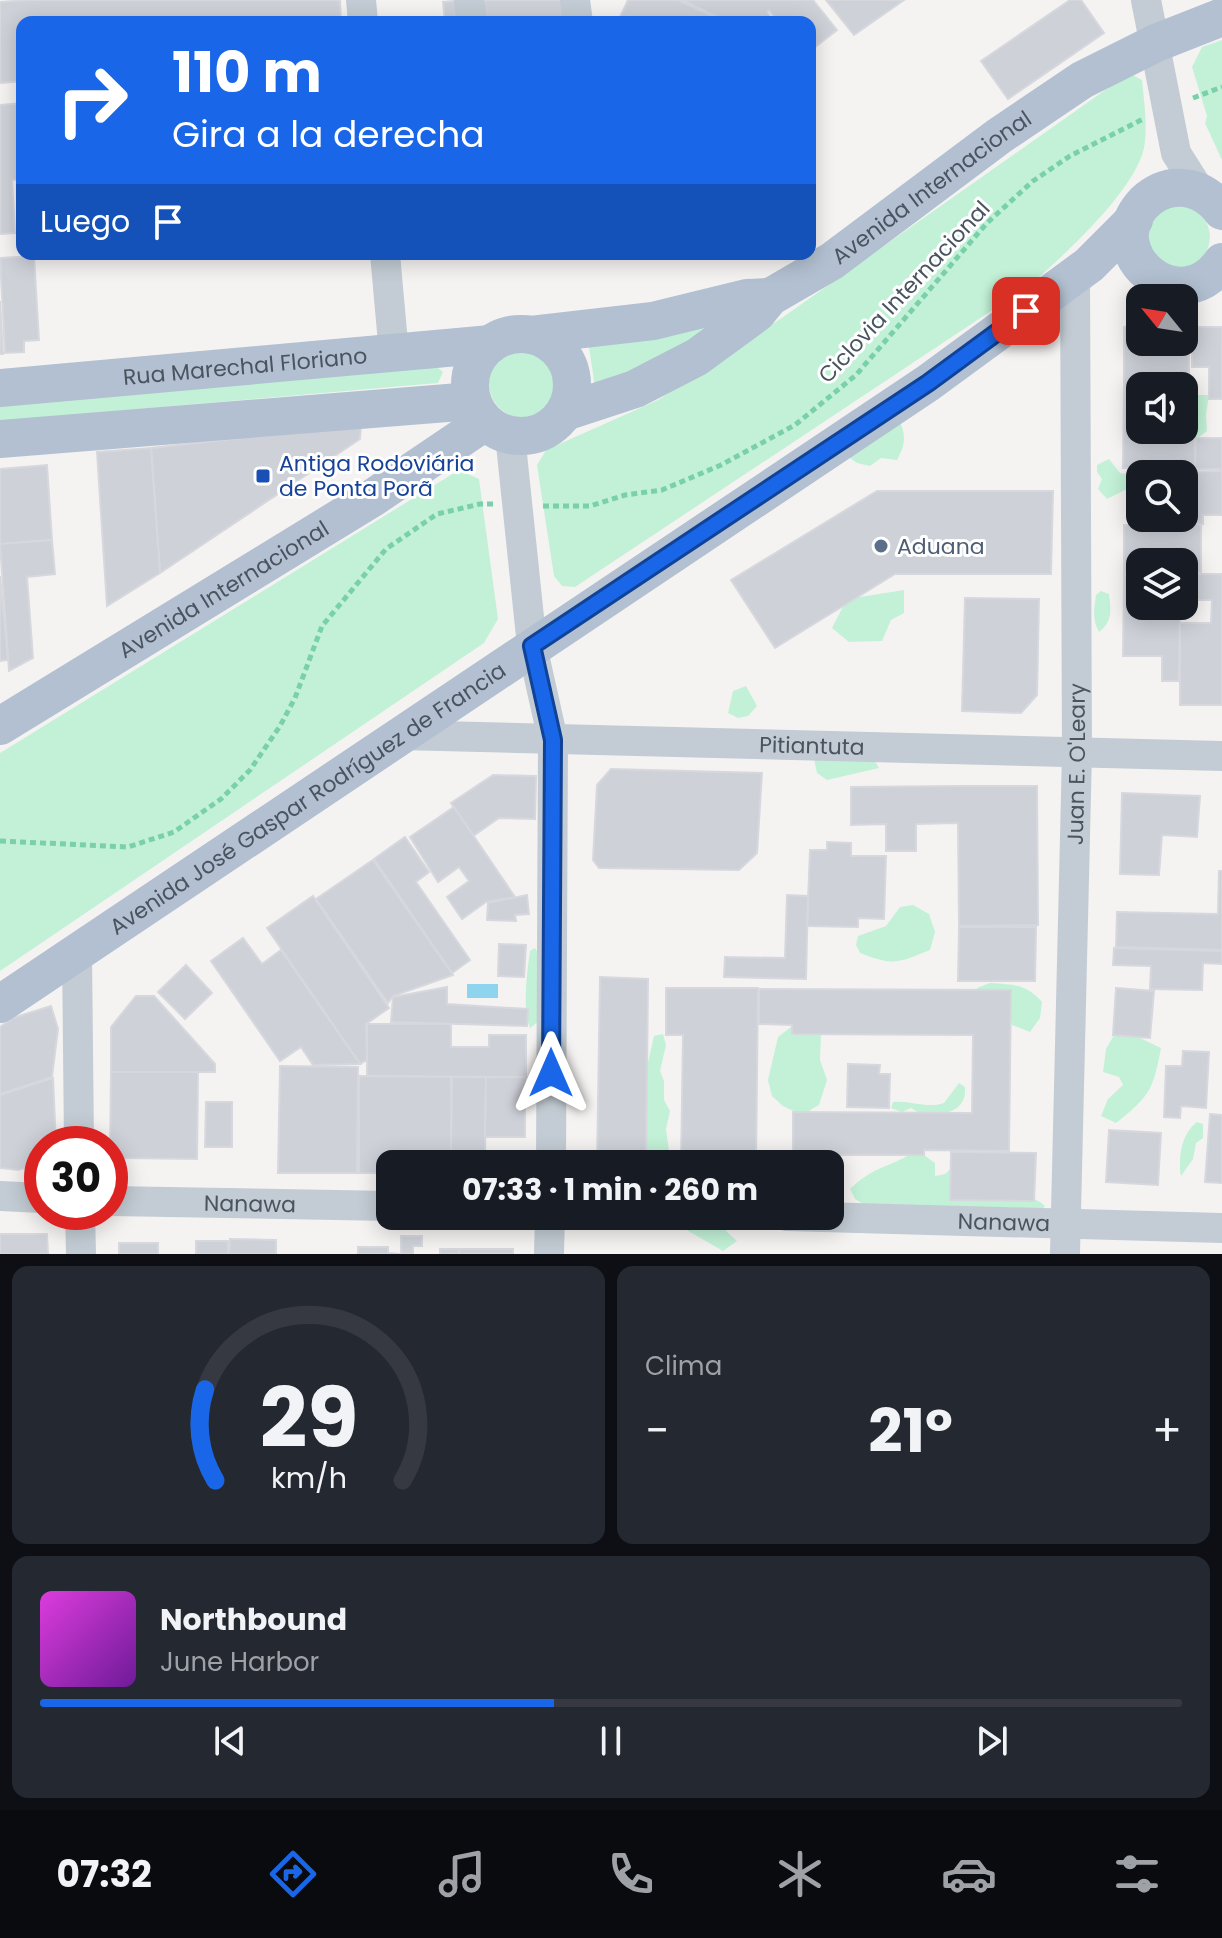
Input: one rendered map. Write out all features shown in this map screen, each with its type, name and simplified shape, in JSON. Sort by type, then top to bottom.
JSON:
[{"type":"main road","name":"Avenida Internacional","points":[[565,412],[635,389],[697,357],[757,313],[770,297],[832,261],[999,136],[1082,80],[1156,43],[1222,17]]},
{"type":"main road","points":[[1160,282],[1148,274],[1133,251],[1131,237],[1140,211],[1157,193],[1171,188],[1214,201]]},
{"type":"main road","name":"Avenida José Gaspar Rodríguez de Francia","points":[[0,1004],[928,383],[1082,270],[1140,211]]},
{"type":"main road","points":[[1082,270],[1185,286],[1217,272]]},
{"type":"main road","points":[[489,419],[470,385],[473,369],[480,355],[505,336],[653,321],[747,298],[770,297]]},
{"type":"main road","points":[[0,439],[489,419],[525,437],[555,424],[565,412],[571,397],[572,380],[568,364],[559,350],[546,340],[531,335]]},
{"type":"main road","name":"Rua Marechal Floriano","points":[[0,388],[491,344]]},
{"type":"main road","name":"Avenida Internacional","points":[[0,726],[374,497],[489,419]]},
{"type":"street","points":[[1146,0],[1176,153],[1214,201]]},
{"type":"street","points":[[1140,211],[1163,179],[1176,153]]},
{"type":"street","points":[[386,260],[394,354]]},
{"type":"street","name":"Juan E. O'Leary","points":[[1065,1240],[1077,753],[1082,270]]},
{"type":"street","points":[[489,419],[517,505],[532,646],[553,740],[551,1150]]},
{"type":"street","name":"Pitiantuta","points":[[400,735],[1222,756]]},
{"type":"street","points":[[77,952],[79,1126]]},
{"type":"street","points":[[0,1196],[24,1197]]},
{"type":"street","name":"Nanawa","points":[[128,1201],[376,1206]]},
{"type":"street","name":"Nanawa","points":[[844,1221],[1065,1240],[1222,1228]]},
{"type":"street","points":[[80,1230],[81,1254]]},
{"type":"street","points":[[549,1254],[550,1230]]},
{"type":"path","name":"Ciclovia Internacional","points":[[0,841],[128,847],[174,832],[221,799],[250,770],[295,698],[322,626],[386,549],[437,514],[480,504],[590,506],[625,495],[662,490],[721,465],[795,425],[856,375],[987,223],[1033,181],[1070,156],[1117,131],[1222,87]]},
{"type":"green space","points":[[1222,40],[1222,160],[1205,123],[1207,116],[1192,67],[1202,47]]},
{"type":"green space","points":[[1133,75],[1142,80],[1146,126],[1140,160],[1116,199],[1080,239],[1030,285],[575,587],[562,586],[554,576],[537,465],[546,450],[658,400],[786,315],[1118,81]]},
{"type":"green space","points":[[1179,206],[1201,215],[1210,237],[1201,259],[1179,268],[1157,259],[1148,237],[1157,215]]},
{"type":"green space","points":[[723,317],[669,356],[595,387],[589,347]]},
{"type":"green space","points":[[524,348],[543,354],[553,364],[559,383],[553,402],[543,412],[524,418],[505,412],[495,402],[489,383],[495,364],[505,354]]},
{"type":"green space","points":[[436,366],[443,372],[438,383],[0,421],[0,404]]},
{"type":"green space","points":[[1198,395],[1209,395],[1207,431],[1199,437]]},
{"type":"green space","points":[[899,419],[904,440],[897,460],[881,458],[870,466],[857,463],[847,456]]},
{"type":"green space","points":[[1109,459],[1120,473],[1126,474],[1126,490],[1107,499],[1098,489],[1102,479],[1097,465]]},
{"type":"green space","points":[[459,470],[479,479],[498,619],[484,643],[0,971],[0,753]]},
{"type":"green space","points":[[904,590],[904,613],[891,620],[882,641],[849,642],[832,628],[847,599]]},
{"type":"green space","points":[[1101,591],[1109,594],[1110,610],[1107,624],[1099,632],[1094,609],[1096,595]]},
{"type":"green space","points":[[746,686],[757,706],[748,716],[738,718],[728,713],[733,691]]},
{"type":"green space","points":[[867,748],[879,768],[827,780],[817,773],[814,759]]},
{"type":"green space","points":[[913,905],[929,914],[935,932],[930,950],[895,961],[860,953],[856,945],[858,936],[886,926],[900,907]]},
{"type":"green space","points":[[535,948],[538,953],[539,1021],[530,1028],[526,991],[530,951]]},
{"type":"green space","points":[[990,983],[1024,988],[1042,1002],[1040,1018],[1030,1032],[1012,1025],[1009,1007],[976,997],[977,988]]},
{"type":"green space","points":[[796,1023],[821,1034],[820,1060],[827,1080],[819,1105],[802,1115],[783,1106],[772,1096],[768,1080],[778,1037]]},
{"type":"green space","points":[[1117,1030],[1161,1048],[1148,1091],[1116,1123],[1101,1116],[1108,1099],[1123,1085],[1119,1077],[1103,1072],[1106,1049]]},
{"type":"green space","points":[[663,1034],[666,1045],[660,1071],[664,1081],[664,1100],[670,1111],[666,1129],[669,1150],[640,1150],[639,1110],[647,1096],[644,1080],[654,1036]]},
{"type":"green space","points":[[959,1083],[965,1087],[963,1101],[948,1113],[926,1117],[911,1108],[902,1112],[891,1108],[893,1102],[944,1103]]},
{"type":"green space","points":[[1197,1122],[1203,1124],[1203,1138],[1196,1143],[1193,1159],[1181,1176],[1182,1147],[1187,1133]]},
{"type":"green space","points":[[909,1155],[924,1155],[935,1163],[935,1176],[945,1174],[954,1166],[1017,1191],[1045,1206],[1036,1218],[870,1208],[855,1199],[850,1189],[858,1182]]},
{"type":"green space","points":[[687,1230],[726,1230],[737,1241],[723,1251]]},
{"type":"water","points":[[467,984],[498,984],[498,998],[467,998]]},
{"type":"building","points":[[340,0],[341,16],[16,16],[16,82],[0,83],[0,2]]},
{"type":"building","points":[[465,0],[466,16],[444,16],[443,2]]},
{"type":"building","points":[[477,0],[563,0],[566,16],[478,16]]},
{"type":"building","points":[[628,0],[679,0],[712,16],[620,16]]},
{"type":"building","points":[[682,0],[813,0],[837,30],[816,46],[816,16],[774,16],[769,10],[770,16],[715,16]]},
{"type":"building","points":[[826,0],[904,0],[854,35]]},
{"type":"building","points":[[1070,0],[1081,0],[1104,33],[1008,99],[981,61]]},
{"type":"building","points":[[16,104],[16,180],[12,180],[15,233],[0,234],[0,105]]},
{"type":"building","points":[[0,258],[34,260],[39,340],[24,341],[24,352],[5,353]]},
{"type":"building","points":[[0,301],[3,354],[0,354]]},
{"type":"building","points":[[1124,327],[1126,356],[1189,356],[1189,372],[1126,372],[1124,386]]},
{"type":"building","points":[[1198,327],[1222,327],[1222,399],[1209,399],[1209,367],[1192,367],[1192,356],[1198,356]]},
{"type":"building","points":[[1126,386],[1126,444],[1195,444],[1195,460],[1126,460],[1126,468],[1123,468]]},
{"type":"building","points":[[361,425],[360,439],[160,573],[151,448]]},
{"type":"building","points":[[1198,438],[1222,438],[1222,469],[1198,469],[1198,460],[1195,460]]},
{"type":"building","points":[[151,448],[160,573],[107,606],[97,452]]},
{"type":"building","points":[[47,465],[52,540],[0,544],[0,469]]},
{"type":"building","points":[[1198,471],[1222,471],[1222,515],[1203,515],[1203,524],[1198,524]]},
{"type":"building","points":[[877,491],[1053,491],[1051,574],[895,574],[775,648],[731,580]]},
{"type":"building","points":[[1198,524],[1201,524],[1201,573],[1198,573],[1198,548],[1126,548],[1124,574],[1124,525],[1126,532],[1198,532]]},
{"type":"building","points":[[52,540],[55,574],[27,577],[33,658],[9,671],[0,544]]},
{"type":"building","points":[[1198,574],[1222,574],[1222,705],[1180,705],[1180,623],[1211,623],[1212,600],[1198,600]]},
{"type":"building","points":[[0,576],[8,660],[0,661]]},
{"type":"building","points":[[1126,576],[1126,620],[1180,620],[1179,681],[1162,681],[1162,656],[1123,656]]},
{"type":"building","points":[[965,598],[1039,599],[1037,695],[1021,713],[962,711]]},
{"type":"building","points":[[611,769],[762,773],[757,853],[739,870],[599,868],[593,860],[597,785]]},
{"type":"building","points":[[493,775],[536,776],[535,819],[499,818],[473,836],[451,803]]},
{"type":"building","points":[[1037,786],[1038,925],[959,926],[958,823],[916,824],[916,851],[886,851],[886,824],[851,825],[851,787]]},
{"type":"building","points":[[1122,793],[1200,796],[1197,837],[1162,835],[1159,875],[1120,874]]},
{"type":"building","points":[[454,807],[515,897],[486,902],[462,919],[447,897],[469,881],[459,867],[438,882],[410,837]]},
{"type":"building","points":[[405,837],[429,872],[416,882],[470,960],[452,973],[374,859]]},
{"type":"building","points":[[827,842],[851,843],[851,856],[886,856],[884,919],[858,918],[858,927],[807,926],[810,850],[827,850]]},
{"type":"building","points":[[373,860],[453,975],[393,996],[388,1003],[316,899]]},
{"type":"building","points":[[1219,871],[1222,871],[1222,950],[1116,947],[1117,912],[1218,914]]},
{"type":"building","points":[[527,895],[529,914],[515,915],[516,921],[487,920],[488,903]]},
{"type":"building","points":[[787,895],[808,896],[806,979],[724,977],[725,957],[785,958]]},
{"type":"building","points":[[313,896],[389,1008],[366,1024],[367,1060],[360,1064],[267,928]]},
{"type":"building","points":[[959,927],[1036,927],[1035,981],[958,981]]},
{"type":"building","points":[[243,938],[262,964],[281,950],[360,1064],[313,1065],[301,1047],[280,1061],[211,961]]},
{"type":"building","points":[[499,944],[526,945],[524,977],[498,976]]},
{"type":"building","points":[[1114,948],[1222,951],[1222,964],[1203,963],[1202,990],[1150,989],[1151,966],[1113,965]]},
{"type":"building","points":[[186,965],[212,993],[185,1019],[158,992]]},
{"type":"building","points":[[600,977],[648,979],[646,1150],[597,1150]]},
{"type":"building","points":[[447,987],[447,1004],[528,1009],[527,1026],[391,1022],[393,997]]},
{"type":"building","points":[[666,988],[758,988],[756,1150],[681,1150],[683,1035],[666,1035]]},
{"type":"building","points":[[1116,988],[1154,991],[1150,1038],[1113,1035]]},
{"type":"building","points":[[759,989],[1011,990],[1009,1151],[924,1150],[924,1155],[844,1155],[844,1150],[793,1150],[793,1112],[972,1113],[973,1035],[792,1034],[792,1025],[759,1024]]},
{"type":"building","points":[[136,996],[154,996],[215,1064],[215,1072],[111,1072],[111,1027]]},
{"type":"building","points":[[51,1006],[58,1029],[52,1077],[0,1094],[0,1027],[13,1018]]},
{"type":"building","points":[[367,1024],[451,1024],[451,1047],[489,1047],[489,1035],[526,1035],[526,1077],[367,1076]]},
{"type":"building","points":[[1183,1051],[1209,1052],[1206,1108],[1181,1106],[1180,1118],[1164,1117],[1166,1066],[1182,1066]]},
{"type":"building","points":[[848,1064],[880,1065],[879,1074],[890,1074],[889,1108],[847,1107]]},
{"type":"building","points":[[280,1066],[358,1067],[357,1173],[278,1173]]},
{"type":"building","points":[[111,1072],[198,1072],[197,1159],[128,1158],[128,1126],[110,1126]]},
{"type":"building","points":[[359,1076],[451,1077],[451,1150],[376,1150],[376,1173],[359,1173]]},
{"type":"building","points":[[452,1077],[486,1077],[485,1150],[451,1150]]},
{"type":"building","points":[[486,1077],[525,1077],[525,1137],[485,1137]]},
{"type":"building","points":[[53,1078],[55,1126],[24,1126],[24,1168],[18,1170],[0,1168],[0,1095]]},
{"type":"building","points":[[206,1102],[232,1102],[232,1147],[205,1147]]},
{"type":"building","points":[[1210,1114],[1222,1115],[1222,1183],[1205,1182]]},
{"type":"building","points":[[1109,1130],[1161,1133],[1158,1185],[1106,1182]]},
{"type":"building","points":[[951,1152],[1036,1153],[1034,1201],[950,1200]]},
{"type":"building","points":[[0,1234],[47,1234],[48,1254],[0,1254]]},
{"type":"building","points":[[401,1236],[422,1236],[422,1246],[413,1246],[413,1254],[401,1254]]},
{"type":"building","points":[[230,1239],[276,1240],[276,1254],[229,1254]]},
{"type":"building","points":[[196,1241],[228,1241],[228,1254],[196,1254]]},
{"type":"building","points":[[119,1243],[158,1243],[158,1254],[119,1254]]},
{"type":"building","points":[[358,1247],[388,1247],[388,1253],[400,1254],[358,1254]]},
{"type":"building","points":[[440,1249],[459,1249],[459,1254],[440,1254]]},
{"type":"building","points":[[459,1249],[513,1249],[513,1254],[459,1254]]},
{"type":"place","name":"Antiga Rodoviária de Ponta Porã","points":[[263,476]]},
{"type":"place","name":"Aduana","points":[[881,546]]},
{"type":"route","points":[[551,1073],[553,740],[532,646],[928,383],[1026,311]]}]
